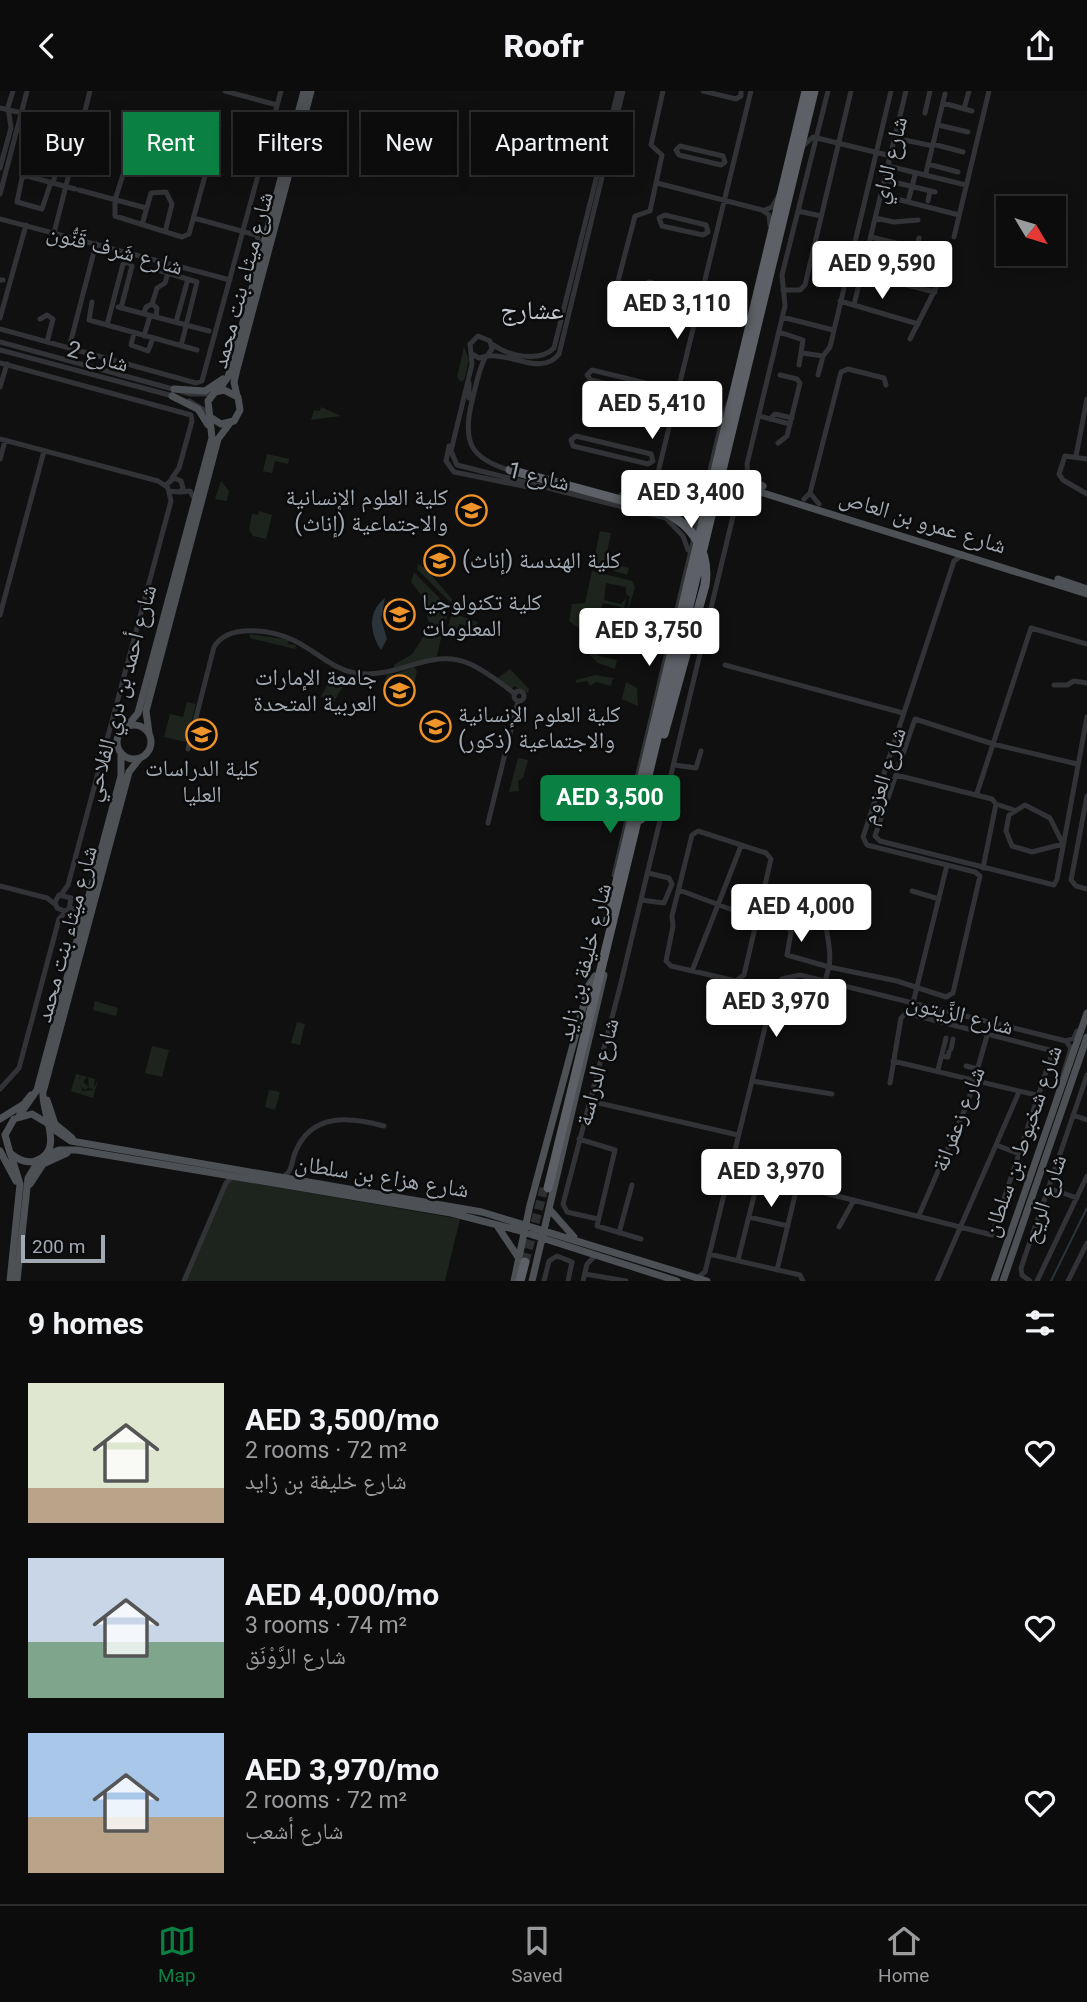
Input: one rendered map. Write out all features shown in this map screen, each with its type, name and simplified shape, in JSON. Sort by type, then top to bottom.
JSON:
[{"type":"highway","name":"شارع خليفة بن زايد","points":[[806,91],[769,235],[546,1188],[613,923],[814,91]]},
{"type":"highway","points":[[510,470],[664,515],[687,527],[700,545],[706,572],[704,592],[651,780],[644,792]]},
{"type":"highway","points":[[632,843],[644,812],[654,801],[667,794]]},
{"type":"highway","points":[[523,1258],[523,1281]]},
{"type":"main road","name":"شارع ميثاء بنت محمد","points":[[215,393],[228,377],[304,91]]},
{"type":"main road","name":"شارع ميثاء بنت محمد","points":[[238,397],[234,386],[237,369],[311,91]]},
{"type":"main road","points":[[173,393],[212,388],[222,380],[233,360]]},
{"type":"main road","points":[[229,391],[238,397],[239,414],[218,439],[146,711],[150,748],[140,758],[128,758],[121,753],[117,737],[138,713],[210,446],[213,430],[207,404],[215,393],[229,391]]},
{"type":"main road","points":[[173,393],[201,413],[207,422],[210,446]]},
{"type":"main road","points":[[209,414],[217,422],[230,423]]},
{"type":"main road","points":[[729,444],[726,470],[739,474]]},
{"type":"main road","points":[[739,474],[734,479],[743,485]]},
{"type":"main road","points":[[739,474],[743,485]]},
{"type":"main road","points":[[711,510],[721,486],[743,485]]},
{"type":"main road","name":"شارع عمرو بن العاص","points":[[743,485],[803,499],[1087,589]]},
{"type":"main road","name":"شارع عمرو بن العاص","points":[[743,485],[1087,594]]},
{"type":"main road","points":[[128,725],[140,725],[149,733]]},
{"type":"main road","name":"شارع ميثاء بنت محمد","points":[[16,1118],[34,1099],[42,1072],[122,771],[121,753]]},
{"type":"main road","name":"شارع ميثاء بنت محمد","points":[[48,1125],[43,1092],[129,772],[140,758]]},
{"type":"main road","points":[[514,1281],[534,1231],[551,1212],[614,936],[613,923]]},
{"type":"main road","points":[[532,1281],[538,1251],[530,1205],[589,985],[595,976]]},
{"type":"main road","name":"شارع شخبوط بن سلطان","points":[[994,1281],[1087,1013]]},
{"type":"main road","name":"شارع شخبوط بن سلطان","points":[[1003,1281],[1087,1037]]},
{"type":"main road","points":[[53,1057],[47,1091],[48,1110],[58,1128],[78,1142]]},
{"type":"main road","points":[[0,1119],[27,1101],[42,1072]]},
{"type":"main road","points":[[0,1125],[16,1118],[37,1116],[48,1125],[52,1139],[29,1174],[17,1281]]},
{"type":"main road","points":[[6,1152],[5,1135],[16,1118]]},
{"type":"main road","name":"شارع هزاع بن سلطان","points":[[48,1125],[61,1137],[78,1142],[482,1212],[512,1220],[559,1244],[677,1281]]},
{"type":"main road","points":[[0,1144],[19,1176],[10,1281]]},
{"type":"main road","name":"شارع هزاع بن سلطان","points":[[42,1157],[64,1149],[97,1153],[474,1219],[488,1219],[577,1240],[707,1281]]},
{"type":"main road","points":[[6,1152],[28,1162],[42,1157]]},
{"type":"main road","points":[[23,1223],[31,1182],[40,1167],[62,1154],[97,1153]]},
{"type":"main road","points":[[534,1231],[532,1210],[543,1159]]},
{"type":"main road","points":[[482,1212],[516,1217],[530,1205]]},
{"type":"main road","points":[[551,1212],[577,1240]]},
{"type":"main road","points":[[474,1219],[502,1230],[523,1258]]},
{"type":"main road","points":[[534,1231],[589,1244]]},
{"type":"main road","points":[[532,1281],[543,1253],[559,1244]]},
{"type":"street","points":[[0,168],[9,134],[9,110],[13,91]]},
{"type":"street","points":[[22,112],[27,91]]},
{"type":"street","points":[[54,233],[90,91]]},
{"type":"street","points":[[225,91],[277,105]]},
{"type":"street","points":[[112,305],[212,332],[230,280],[281,91]]},
{"type":"street","points":[[618,91],[554,348],[543,357],[535,357],[501,349],[482,336],[475,338],[470,346],[472,354],[486,357],[501,355],[541,365],[553,361],[559,354],[623,91]]},
{"type":"street","points":[[625,311],[630,291],[618,281],[634,218],[638,213],[650,211],[657,183],[662,155],[651,145],[663,91]]},
{"type":"street","points":[[654,489],[657,461],[673,395],[700,300],[750,94],[741,93],[736,99],[703,91]]},
{"type":"street","points":[[743,485],[782,317],[785,300],[782,275],[814,138],[828,91]]},
{"type":"street","points":[[783,290],[800,290],[804,286],[851,91]]},
{"type":"street","points":[[818,375],[823,356],[830,347],[891,91]]},
{"type":"street","name":"شارع الراي","points":[[854,305],[906,91]]},
{"type":"street","points":[[925,113],[930,91]]},
{"type":"street","points":[[964,109],[969,91]]},
{"type":"street","points":[[954,237],[989,91]]},
{"type":"street","points":[[926,173],[945,94]]},
{"type":"street","points":[[943,103],[972,111]]},
{"type":"street","points":[[0,108],[21,113]]},
{"type":"street","points":[[36,178],[53,115],[58,112],[68,114],[70,118],[52,182],[42,209],[19,204],[17,200],[23,177],[52,182],[146,208]]},
{"type":"street","points":[[808,113],[809,132],[814,138],[891,156]]},
{"type":"street","points":[[0,194],[21,117]]},
{"type":"street","points":[[938,125],[968,132]]},
{"type":"street","points":[[0,131],[9,134]]},
{"type":"street","points":[[797,157],[805,143],[814,138]]},
{"type":"street","points":[[895,138],[963,152]]},
{"type":"street","points":[[725,162],[723,156],[680,146],[676,149],[678,155],[721,165],[725,162],[734,163]]},
{"type":"street","points":[[696,159],[699,150]]},
{"type":"street","points":[[928,165],[958,172]]},
{"type":"street","points":[[888,166],[966,185]]},
{"type":"street","points":[[123,175],[113,213],[117,218],[187,236],[206,175]]},
{"type":"street","points":[[909,198],[915,175]]},
{"type":"street","points":[[885,180],[933,192],[928,201]]},
{"type":"street","points":[[657,183],[762,210],[770,217],[769,235]]},
{"type":"street","points":[[142,225],[153,192],[170,195],[172,204],[165,232]]},
{"type":"street","points":[[762,210],[772,207],[779,194]]},
{"type":"street","points":[[881,195],[959,215]]},
{"type":"street","points":[[798,211],[821,216]]},
{"type":"street","points":[[709,231],[706,225],[682,219],[663,215],[659,220],[662,226],[703,235],[709,231],[717,233]]},
{"type":"street","points":[[194,218],[256,235],[262,247]]},
{"type":"street","points":[[875,218],[894,222],[918,220]]},
{"type":"street","name":"شارع شَرف قَنُّون","points":[[0,219],[230,280]]},
{"type":"street","points":[[680,229],[682,219]]},
{"type":"street","points":[[0,318],[5,281],[26,225]]},
{"type":"street","points":[[256,235],[268,225]]},
{"type":"street","name":"شارع الراي","points":[[858,227],[873,229]]},
{"type":"street","points":[[871,237],[916,248]]},
{"type":"street","points":[[913,259],[919,238]]},
{"type":"street","points":[[69,348],[96,244]]},
{"type":"street","points":[[107,325],[123,264],[128,262],[132,266],[121,308]]},
{"type":"street","points":[[158,270],[197,282],[181,346]]},
{"type":"street","points":[[910,339],[944,272]]},
{"type":"street","points":[[150,315],[146,307],[152,304],[157,287],[165,283],[168,273]]},
{"type":"street","points":[[176,323],[188,279]]},
{"type":"street","points":[[882,279],[935,292]]},
{"type":"street","points":[[118,281],[127,283]]},
{"type":"street","points":[[693,298],[688,302],[646,292],[643,286],[649,282],[666,286],[690,293],[693,298],[700,300]]},
{"type":"street","points":[[664,296],[666,286]]},
{"type":"street","points":[[183,301],[192,303]]},
{"type":"street","points":[[92,302],[87,319],[197,350]]},
{"type":"street","points":[[840,302],[918,324]]},
{"type":"street","points":[[144,336],[150,315],[157,308],[152,304]]},
{"type":"street","points":[[40,319],[47,316],[53,319],[47,342]]},
{"type":"street","points":[[782,317],[833,330]]},
{"type":"street","name":"شارع 2","points":[[0,329],[196,383],[204,378],[212,332]]},
{"type":"street","points":[[779,332],[801,338],[802,353],[799,365]]},
{"type":"street","points":[[134,333],[132,347],[149,350],[153,338]]},
{"type":"street","points":[[0,342],[116,373],[127,380],[173,393],[197,404],[209,414]]},
{"type":"street","points":[[486,357],[491,351],[491,342]]},
{"type":"street","points":[[136,366],[140,349]]},
{"type":"street","points":[[0,350],[117,381],[127,380]]},
{"type":"street","points":[[802,353],[823,356]]},
{"type":"street","name":"شارع 1","points":[[472,354],[451,451],[457,465],[530,486]]},
{"type":"street","name":"شارع 1","points":[[486,357],[467,424],[470,444],[483,460],[510,470],[681,509],[692,509],[701,503]]},
{"type":"street","points":[[0,387],[3,363],[118,392],[191,415],[192,424],[179,468],[168,489]]},
{"type":"street","points":[[116,373],[125,365]]},
{"type":"street","points":[[118,392],[127,380],[125,365]]},
{"type":"street","points":[[592,370],[666,388],[673,395],[664,397],[628,389],[589,379],[587,373],[592,370]]},
{"type":"street","points":[[803,499],[810,493],[840,374],[850,370],[884,378],[886,385]]},
{"type":"street","points":[[778,443],[785,441],[800,382],[780,375]]},
{"type":"street","points":[[628,389],[630,379]]},
{"type":"street","points":[[468,380],[468,398],[473,397]]},
{"type":"street","points":[[117,381],[118,392]]},
{"type":"street","points":[[173,393],[215,393]]},
{"type":"street","points":[[614,890],[613,881],[686,564],[722,420],[731,399]]},
{"type":"street","points":[[1076,456],[1087,399]]},
{"type":"street","points":[[759,416],[770,419],[775,414],[791,421]]},
{"type":"street","points":[[458,421],[453,449],[460,463],[543,488]]},
{"type":"street","name":"شارع 1","points":[[458,421],[449,455],[455,468],[664,515]]},
{"type":"street","points":[[455,428],[446,458],[454,472],[509,486],[543,488]]},
{"type":"street","points":[[576,436],[615,445],[651,454],[657,461],[648,464],[573,446],[571,440],[576,436]]},
{"type":"street","points":[[0,459],[2,440],[158,481],[182,481],[191,488],[200,481]]},
{"type":"street","points":[[612,455],[615,445]]},
{"type":"street","points":[[0,615],[44,451]]},
{"type":"street","points":[[1087,459],[1076,456],[1063,458],[1060,477],[1087,494]]},
{"type":"street","points":[[739,474],[747,464]]},
{"type":"street","points":[[179,468],[182,481],[179,493]]},
{"type":"street","points":[[158,481],[179,493],[190,491],[195,501]]},
{"type":"street","name":"شارع الدراسة","points":[[598,1219],[568,1212],[563,1207],[648,873],[737,498],[743,485]]},
{"type":"street","name":"شارع أحمد بن دري الفلاحي","points":[[57,906],[60,895],[68,885],[171,501],[168,489]]},
{"type":"street","name":"شارع أحمد بن دري الفلاحي","points":[[171,501],[179,493]]},
{"type":"street","points":[[810,493],[819,504]]},
{"type":"street","points":[[664,515],[682,521],[685,515],[681,509]]},
{"type":"street","points":[[664,515],[685,539],[686,564]]},
{"type":"street","points":[[944,548],[952,554],[954,561]]},
{"type":"street","points":[[954,561],[960,554],[968,555]]},
{"type":"street","name":"شارع العزوم","points":[[917,988],[946,997],[952,995],[981,880],[978,873],[867,845],[863,839],[954,561]]},
{"type":"street","points":[[977,793],[1031,628],[1087,644]]},
{"type":"street","points":[[188,749],[214,647],[222,636],[230,632],[282,636],[336,668],[369,675],[384,675],[433,659],[454,659],[474,666],[515,694],[518,701],[488,823]]},
{"type":"street","points":[[725,665],[903,713]]},
{"type":"street","points":[[1054,685],[1067,685],[1074,681],[1087,683]]},
{"type":"street","points":[[1077,764],[993,744],[915,719],[875,836],[880,841],[1054,885],[1087,717]]},
{"type":"street","points":[[674,765],[696,768],[701,751]]},
{"type":"street","points":[[896,775],[977,793],[1014,810]]},
{"type":"street","points":[[1087,796],[1071,880],[1076,886],[1087,890]]},
{"type":"street","points":[[983,868],[996,804]]},
{"type":"street","points":[[1025,805],[1040,810],[1049,818],[1063,844],[1040,852],[1019,850],[1012,846],[1006,831],[1009,815],[1025,805]]},
{"type":"street","points":[[991,829],[1006,831]]},
{"type":"street","points":[[694,832],[741,846],[766,853],[771,859],[741,979],[733,982],[669,965],[666,961],[673,927],[671,917],[694,832]]},
{"type":"street","points":[[692,971],[741,846]]},
{"type":"street","points":[[913,1003],[947,866]]},
{"type":"street","points":[[641,900],[663,904],[671,884],[669,878],[648,873]]},
{"type":"street","name":"شارع أحمد بن دري الفلاحي","points":[[68,885],[71,899]]},
{"type":"street","points":[[0,886],[47,898],[57,906],[79,909],[83,918]]},
{"type":"street","points":[[679,890],[757,919],[790,927],[785,951],[788,956],[917,988]]},
{"type":"street","points":[[912,891],[939,899]]},
{"type":"street","points":[[47,898],[60,895],[80,905],[88,899]]},
{"type":"street","points":[[59,919],[68,909],[71,899]]},
{"type":"street","points":[[803,912],[805,901],[813,900],[826,909],[831,957],[825,981]]},
{"type":"street","points":[[0,1089],[19,1068],[59,919],[57,906]]},
{"type":"street","name":"شارع الزَّيتون","points":[[705,1272],[778,982],[795,974],[1066,1041]]},
{"type":"street","points":[[1056,1099],[1071,1048],[1066,1041],[1076,1036],[1087,1005]]},
{"type":"street","points":[[730,1169],[919,1215],[989,1236],[993,1234],[1054,1055],[1051,1049],[909,1013],[901,1018],[890,1083]]},
{"type":"street","name":"شارع زعفرانة","points":[[919,1215],[976,1079],[991,1022]]},
{"type":"street","points":[[938,1070],[942,1056],[949,1044],[947,1057],[942,1056]]},
{"type":"street","points":[[893,1061],[1040,1096]]},
{"type":"street","points":[[966,1066],[978,1069]]},
{"type":"street","name":"شارع الريح","points":[[1030,1281],[1022,1275],[1021,1268],[1087,1075]]},
{"type":"street","points":[[752,1081],[832,1094]]},
{"type":"street","points":[[937,1281],[1019,1091]]},
{"type":"street","points":[[590,1101],[738,1135]]},
{"type":"street","points":[[1077,1103],[1087,1106]]},
{"type":"street","points":[[1073,1115],[1087,1120]]},
{"type":"street","points":[[277,1178],[286,1175],[292,1167],[302,1140],[323,1123],[346,1117],[384,1126]]},
{"type":"street","points":[[579,1139],[615,1150],[598,1227],[641,1239]]},
{"type":"street","points":[[996,1145],[1020,1154]]},
{"type":"street","points":[[768,1179],[780,1153]]},
{"type":"street","points":[[292,1167],[296,1178],[323,1186]]},
{"type":"street","points":[[219,1173],[226,1183]]},
{"type":"street","points":[[184,1281],[226,1183],[235,1176]]},
{"type":"street","points":[[738,1260],[759,1176]]},
{"type":"street","name":"شارع الريح","points":[[1037,1281],[1087,1177]]},
{"type":"street","points":[[619,1233],[632,1185]]},
{"type":"street","points":[[778,1270],[797,1187]]},
{"type":"street","points":[[1048,1188],[1077,1198]]},
{"type":"street","points":[[839,1227],[854,1200]]},
{"type":"street","points":[[749,1217],[788,1226]]},
{"type":"street","points":[[1068,1281],[1087,1243]]},
{"type":"street","points":[[582,1252],[587,1264]]},
{"type":"street","points":[[709,1254],[800,1275],[803,1281]]},
{"type":"street","points":[[544,1281],[549,1261],[557,1256],[572,1262],[568,1281]]},
{"type":"street","points":[[595,1256],[587,1264],[584,1278],[626,1281]]},
{"type":"street","points":[[694,1277],[705,1272],[707,1278],[714,1281]]},
{"type":"shaded area","points":[[464,347],[469,360],[464,380],[461,382],[457,377]]},
{"type":"shaded area","points":[[321,407],[341,416],[311,420],[314,410],[320,411]]},
{"type":"shaded area","points":[[267,454],[289,459],[288,464],[275,461],[272,473],[263,471]]},
{"type":"shaded area","points":[[221,481],[229,491],[227,501],[215,499]]},
{"type":"shaded area","points":[[259,511],[272,515],[266,539],[253,536],[249,530],[252,514],[258,515]]},
{"type":"shaded area","points":[[600,531],[611,533],[605,562],[629,568],[627,575],[593,565]]},
{"type":"shaded area","points":[[418,564],[426,569],[452,599],[451,603],[417,569]]},
{"type":"shaded area","points":[[592,571],[632,581],[635,587],[626,617],[630,597],[626,594],[626,587],[606,583],[604,600],[621,604],[626,598],[623,614],[621,607],[603,603],[598,619],[616,626],[622,619],[625,620],[624,631],[603,634],[595,640],[569,621],[572,604],[585,603]]},
{"type":"shaded area","points":[[414,572],[447,606],[446,615],[428,599],[447,617],[444,629],[428,621],[424,599],[411,582]]},
{"type":"shaded area","points":[[385,598],[381,619],[387,639],[381,650],[374,637],[372,623],[375,610]]},
{"type":"shaded area","points":[[452,613],[478,622],[474,637],[466,635],[468,626],[459,624],[456,632],[447,630]]},
{"type":"shaded area","points":[[426,633],[442,634],[437,656],[394,670],[394,665],[412,654]]},
{"type":"shaded area","points":[[250,634],[289,640],[288,644],[296,645],[295,649],[250,638]]},
{"type":"shaded area","points":[[588,642],[599,656],[617,660],[615,669],[598,663],[583,648]]},
{"type":"shaded area","points":[[414,667],[417,671],[412,693],[407,692],[395,674]]},
{"type":"shaded area","points":[[510,669],[529,689],[528,693],[514,686],[512,689],[496,679]]},
{"type":"shaded area","points":[[393,674],[405,693],[383,687],[387,675]]},
{"type":"shaded area","points":[[595,675],[613,678],[611,686],[596,682],[590,686],[587,681],[576,683],[576,680]]},
{"type":"shaded area","points":[[333,676],[345,683],[333,703],[321,696]]},
{"type":"shaded area","points":[[626,682],[637,688],[638,706],[622,699]]},
{"type":"shaded area","points":[[187,702],[196,704],[186,742],[164,737],[170,714],[183,717]]},
{"type":"shaded area","points":[[518,758],[528,760],[523,778],[518,781],[519,791],[509,792]]},
{"type":"shaded area","points":[[95,1001],[118,1008],[116,1016],[93,1010]]},
{"type":"shaded area","points":[[297,1022],[305,1024],[300,1045],[291,1043]]},
{"type":"shaded area","points":[[152,1046],[169,1050],[162,1077],[145,1073]]},
{"type":"shaded area","points":[[76,1074],[80,1075],[79,1081],[81,1075],[87,1077],[83,1082],[89,1087],[88,1077],[95,1079],[94,1088],[98,1080],[93,1098],[71,1091]]},
{"type":"shaded area","points":[[269,1090],[280,1092],[275,1110],[265,1107]]},
{"type":"shaded area","points":[[230,1179],[460,1219],[445,1281],[186,1281]]},
{"type":"waterway","points":[[1051,1281],[1087,1208]]},
{"type":"tunnel","points":[[525,1262],[544,1188]]},
{"type":"place","name":"كلية العلوم الإنسانية والاجتماعية (إناث)","points":[[471,510]]},
{"type":"place","name":"كلية الهندسة (إناث)","points":[[439,560]]},
{"type":"place","name":"كلية تكنولوجيا المعلومات","points":[[399,615]]},
{"type":"place","name":"جامعة الإمارات العربية المتحدة","points":[[400,690]]},
{"type":"place","name":"كلية العلوم الإنسانية والاجتماعية (ذكور)","points":[[435,727]]},
{"type":"place","name":"كلية الدراسات العليا","points":[[202,734]]},
{"type":"district","name":"عشارج","points":[[532,310]]}]
